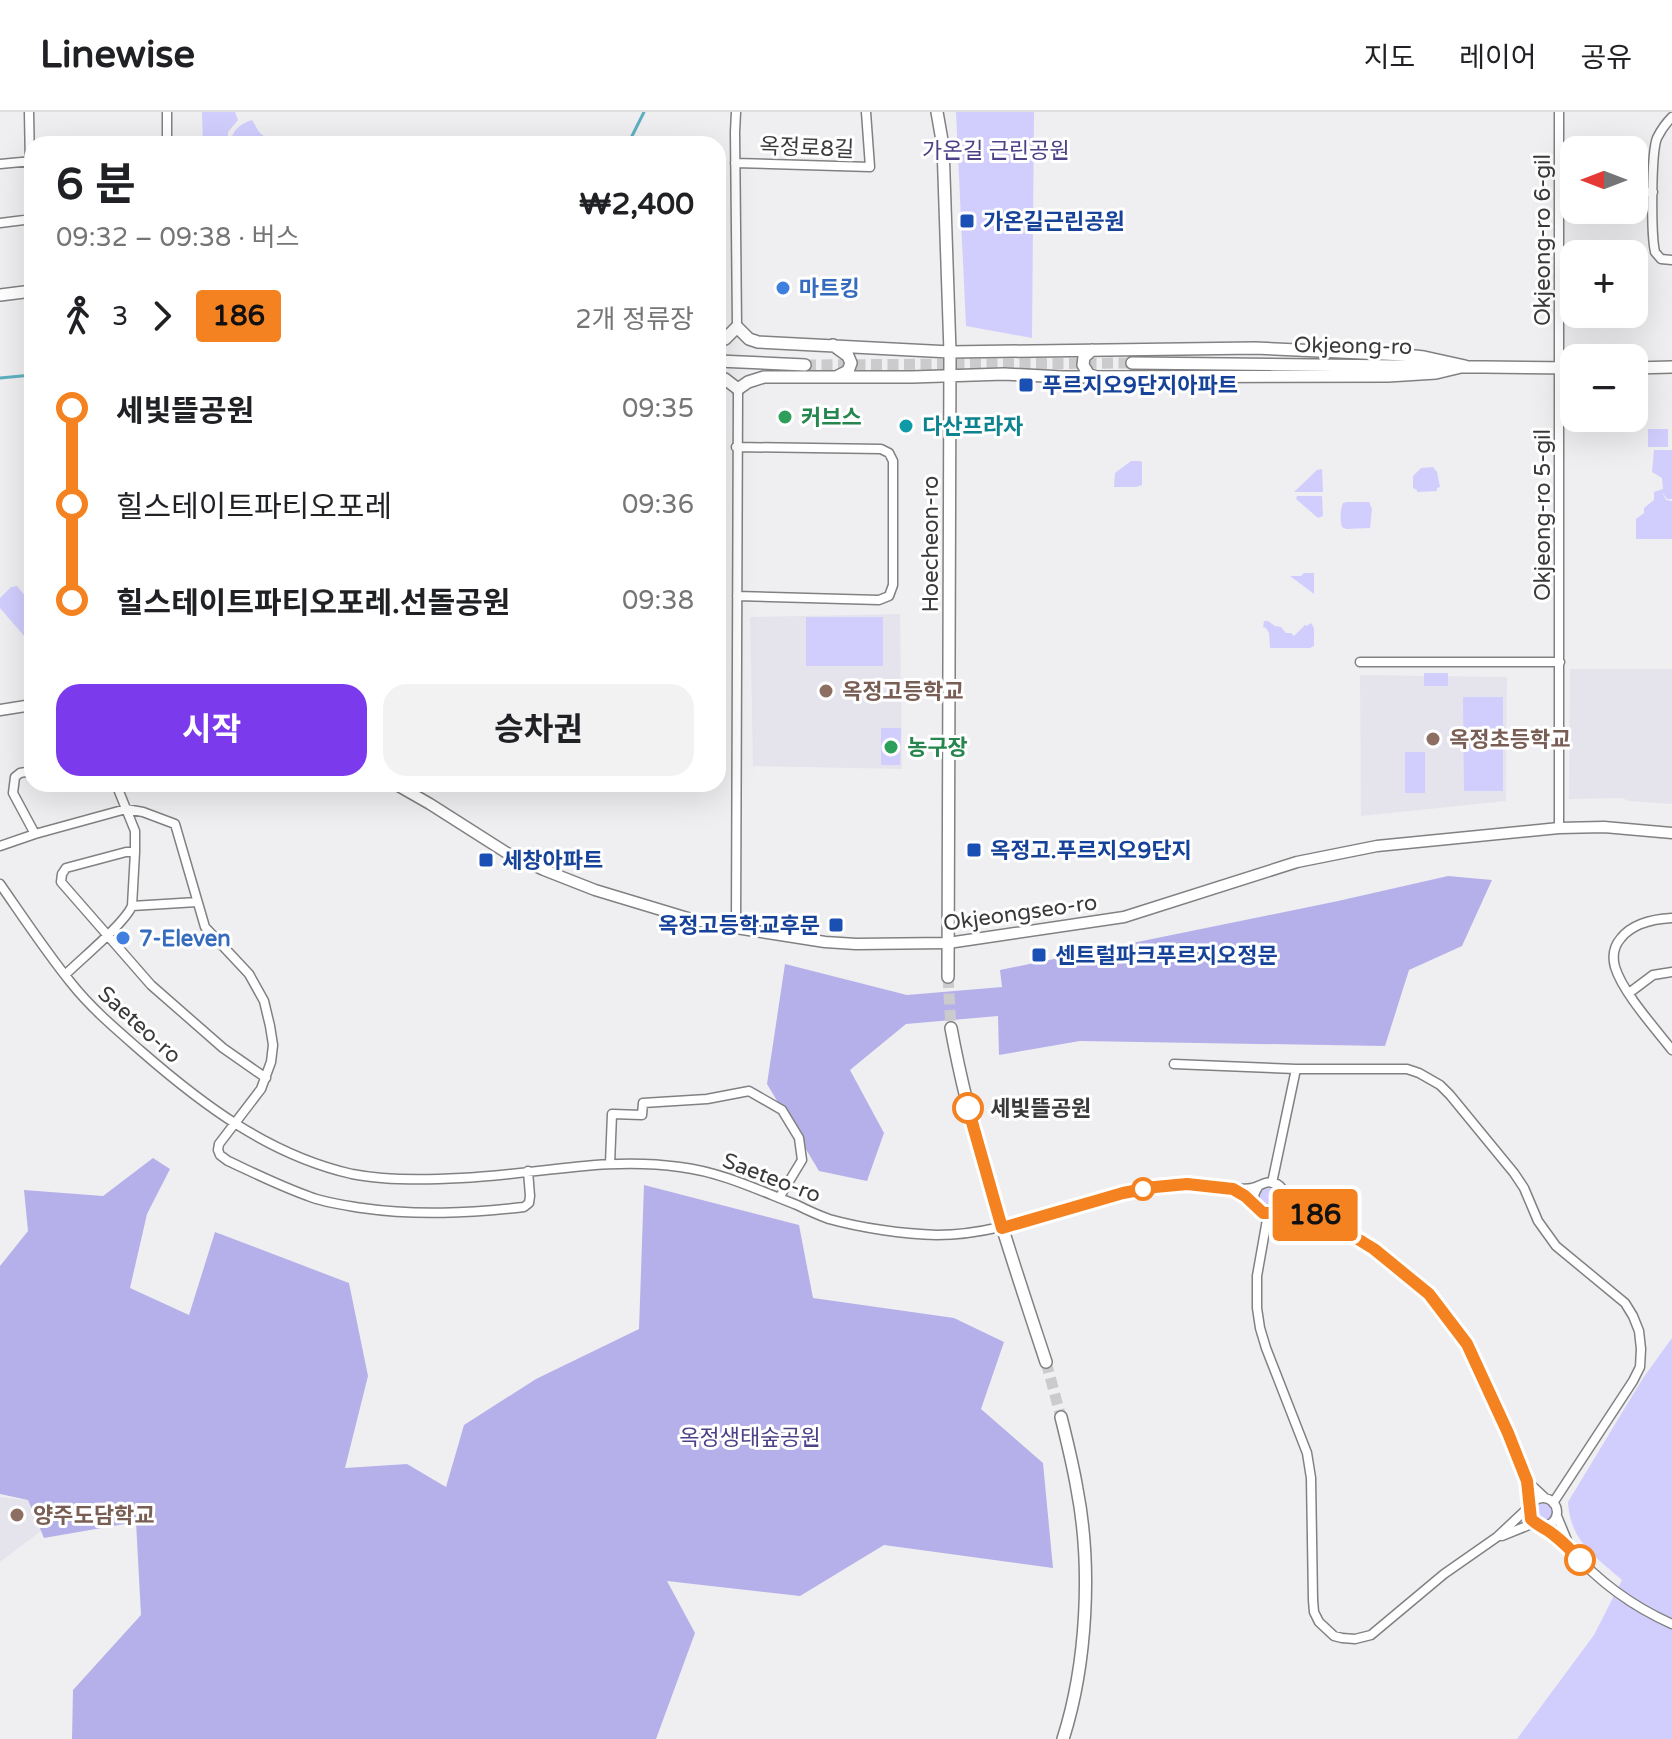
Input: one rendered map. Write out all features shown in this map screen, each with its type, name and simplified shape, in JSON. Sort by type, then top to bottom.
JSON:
[{"type":"main road","name":"Hoecheon-ro","points":[[937,112],[943,146],[950,352],[948,977]]},
{"type":"main road","points":[[0,295],[24,292]]},
{"type":"main road","points":[[726,338],[737,327],[749,339],[758,342]]},
{"type":"main road","points":[[726,341],[950,352],[1271,349],[1414,356],[1465,366]]},
{"type":"main road","points":[[833,345],[848,356],[851,363],[845,374],[834,377]]},
{"type":"main road","points":[[1092,350],[1084,357],[1083,365],[1089,375],[1094,376]]},
{"type":"main road","points":[[726,361],[805,365]]},
{"type":"main road","name":"Okjeong-ro","points":[[1132,363],[1560,368]]},
{"type":"main road","points":[[726,377],[1004,374],[1388,376],[1436,373],[1465,366]]},
{"type":"main road","points":[[1648,368],[1672,367]]},
{"type":"main road","points":[[726,380],[738,389],[764,377]]},
{"type":"main road","points":[[951,1028],[968,1105],[1002,1228],[1046,1362]]},
{"type":"main road","points":[[1061,1417],[1078,1492],[1086,1572],[1079,1671],[1063,1739]]},
{"type":"street","points":[[29,112],[30,136]]},
{"type":"street","points":[[167,112],[167,136]]},
{"type":"street","points":[[736,112],[737,327]]},
{"type":"street","name":"옥정로8길","points":[[735,163],[870,167],[866,112]]},
{"type":"street","name":"Okjeong-ro 6-gil","points":[[1559,112],[1560,191]]},
{"type":"street","points":[[1672,117],[1658,137],[1654,151],[1653,192],[1654,247],[1661,259],[1672,260]]},
{"type":"street","points":[[0,164],[24,162]]},
{"type":"street","points":[[1648,192],[1653,192]]},
{"type":"street","points":[[0,223],[24,221]]},
{"type":"street","name":"Okjeong-ro 6-gil","points":[[1560,224],[1561,344]]},
{"type":"street","points":[[736,928],[738,389]]},
{"type":"street","name":"Okjeong-ro 5-gil","points":[[1559,828],[1561,432]]},
{"type":"street","points":[[736,447],[881,449],[889,453],[893,461],[893,585],[889,596],[879,600],[737,596]]},
{"type":"street","points":[[1360,662],[1560,662]]},
{"type":"street","points":[[0,710],[24,706]]},
{"type":"street","points":[[24,772],[15,777],[13,793],[35,834]]},
{"type":"street","points":[[65,975],[129,913],[132,906],[135,831],[119,792]]},
{"type":"street","name":"Okjeongseo-ro","points":[[409,792],[507,853],[595,890],[691,919],[736,928],[825,942],[912,945],[948,943],[1124,917],[1297,862],[1377,846],[1559,828],[1604,827],[1672,833]]},
{"type":"street","points":[[0,846],[126,809],[175,824],[205,927],[249,974],[264,1001],[273,1045],[271,1062],[261,1089],[219,1144],[220,1155],[228,1161],[310,1197],[385,1211],[429,1214],[524,1207],[529,1203],[530,1196],[528,1171]]},
{"type":"street","name":"Saeteo-ro","points":[[135,852],[66,868],[61,882],[151,985],[223,1048],[266,1078]]},
{"type":"street","name":"Saeteo-ro","points":[[0,884],[65,975],[108,1023],[160,1068],[249,1134],[307,1160],[353,1174],[401,1179],[464,1178],[636,1162],[723,1175],[828,1218],[879,1229],[938,1235],[1002,1228],[1123,1193],[1155,1187],[1187,1184],[1233,1189],[1258,1187]]},
{"type":"street","points":[[132,906],[197,902]]},
{"type":"street","points":[[1672,918],[1635,925],[1618,941],[1614,954],[1614,964],[1629,993],[1672,1050]]},
{"type":"street","points":[[1629,993],[1653,975],[1672,972]]},
{"type":"street","points":[[1174,1064],[1407,1069],[1440,1085],[1450,1095],[1514,1173],[1538,1221],[1556,1246],[1625,1303],[1639,1331],[1640,1367],[1633,1381],[1549,1500]]},
{"type":"street","points":[[1272,1183],[1296,1069]]},
{"type":"street","points":[[610,1164],[612,1114],[642,1115],[643,1103],[707,1099],[749,1091],[782,1110],[799,1138],[802,1160],[779,1198]]},
{"type":"street","points":[[1255,1205],[1253,1195],[1258,1187],[1268,1182],[1277,1185],[1304,1210],[1374,1249],[1429,1294],[1467,1344],[1508,1433],[1527,1481],[1529,1515],[1620,1595],[1672,1624]]},
{"type":"street","points":[[1233,1189],[1268,1214],[1282,1207],[1283,1192]]},
{"type":"street","points":[[1282,1207],[1304,1210]]},
{"type":"street","points":[[1268,1214],[1257,1276],[1257,1308],[1266,1348],[1307,1453],[1311,1478],[1313,1600],[1319,1622],[1334,1636],[1342,1638],[1371,1635],[1444,1574],[1497,1537],[1537,1500],[1549,1500]]},
{"type":"street","points":[[1527,1481],[1556,1506],[1571,1550]]},
{"type":"street","points":[[1497,1537],[1552,1524],[1557,1516]]},
{"type":"shaded area","name":"옥정고등학교","points":[[900,614],[902,769],[753,766],[750,617]]},
{"type":"shaded area","points":[[1570,669],[1672,669],[1672,804],[1622,798],[1569,799]]},
{"type":"shaded area","name":"옥정초등학교","points":[[1360,675],[1507,677],[1506,801],[1361,816]]},
{"type":"shaded area","name":"양주도담학교","points":[[0,1497],[28,1500],[41,1531],[0,1562]]},
{"type":"green space","points":[[202,112],[235,112],[238,120],[228,136],[203,136]]},
{"type":"green space","name":"가온길 근린공원","points":[[956,112],[1034,112],[1032,338],[966,326]]},
{"type":"green space","points":[[252,120],[264,136],[233,136],[244,123]]},
{"type":"green space","points":[[1648,429],[1668,429],[1668,447],[1648,447]]},
{"type":"green space","points":[[1654,450],[1672,450],[1672,499],[1667,499],[1662,492],[1666,500],[1672,501],[1672,539],[1636,539],[1636,519],[1654,500],[1654,492],[1663,489],[1662,478],[1652,472]]},
{"type":"green space","points":[[1131,461],[1142,462],[1142,485],[1114,487],[1115,473]]},
{"type":"green space","points":[[1433,467],[1440,487],[1437,491],[1417,492],[1413,488],[1413,476],[1421,468]]},
{"type":"green space","points":[[1322,469],[1323,492],[1294,492],[1317,470]]},
{"type":"green space","points":[[1297,496],[1322,496],[1323,516],[1318,518],[1296,499]]},
{"type":"green space","points":[[1347,502],[1369,502],[1372,509],[1370,528],[1342,527],[1341,509]]},
{"type":"green space","points":[[1314,573],[1314,594],[1290,576]]},
{"type":"green space","points":[[17,586],[24,594],[24,636],[0,608],[0,598],[11,587]]},
{"type":"green space","points":[[806,617],[883,617],[883,666],[806,666]]},
{"type":"green space","points":[[1264,621],[1294,636],[1311,623],[1314,646],[1270,648]]},
{"type":"green space","points":[[1424,673],[1448,673],[1448,686],[1424,686]]},
{"type":"green space","points":[[1463,697],[1503,697],[1503,791],[1464,791]]},
{"type":"green space","name":"농구장","points":[[881,728],[901,728],[900,765],[881,765]]},
{"type":"green space","points":[[1405,752],[1425,752],[1425,793],[1405,793]]},
{"type":"green space","points":[[1448,876],[1492,880],[1462,946],[1409,970],[1385,1046],[1080,1041],[999,1055],[998,1016],[906,1024],[850,1070],[884,1133],[867,1181],[819,1171],[767,1084],[785,964],[907,995],[1002,987],[1000,970]]},
{"type":"green space","name":"옥정생태숲공원","points":[[153,1158],[170,1169],[147,1214],[130,1288],[189,1315],[215,1232],[349,1283],[368,1376],[345,1468],[407,1464],[446,1487],[464,1425],[536,1379],[639,1329],[644,1185],[799,1225],[813,1298],[954,1318],[1004,1342],[981,1409],[1043,1463],[1053,1568],[884,1545],[800,1596],[667,1581],[695,1633],[656,1739],[72,1739],[73,1690],[141,1615],[136,1522],[44,1538],[28,1500],[0,1494],[0,1266],[28,1231],[24,1190],[103,1196]]},
{"type":"green space","points":[[1269,1188],[1276,1191],[1279,1198],[1276,1205],[1269,1208],[1262,1205],[1259,1198],[1262,1191]]},
{"type":"green space","points":[[1672,1338],[1672,1739],[1517,1739],[1594,1635],[1622,1580],[1579,1537],[1573,1527],[1568,1502],[1643,1378]]},
{"type":"green space","points":[[1539,1503],[1547,1503],[1552,1512],[1550,1519],[1539,1521],[1534,1516],[1534,1508]]},
{"type":"waterway","points":[[632,136],[644,112]]},
{"type":"waterway","points":[[0,378],[24,376]]},
{"type":"tunnel","points":[[805,365],[1132,363]]},
{"type":"tunnel","points":[[948,977],[951,1028]]},
{"type":"tunnel","points":[[1046,1362],[1061,1417]]},
{"type":"bus line","name":"186","points":[[968,1108],[1002,1228],[1123,1193],[1187,1184],[1233,1189],[1263,1213],[1273,1213],[1282,1207],[1304,1210],[1374,1249],[1429,1294],[1467,1344],[1527,1481],[1531,1519],[1556,1536],[1580,1560]]},
{"type":"place","name":"가온길근린공원","points":[[967,221]]},
{"type":"place","name":"마트킹","points":[[783,288]]},
{"type":"place","name":"푸르지오9단지아파트","points":[[1026,385]]},
{"type":"place","name":"커브스","points":[[785,417]]},
{"type":"place","name":"다산프라자","points":[[906,426]]},
{"type":"place","name":"옥정고등학교","points":[[826,691]]},
{"type":"place","name":"옥정초등학교","points":[[1433,739]]},
{"type":"place","name":"농구장","points":[[891,747]]},
{"type":"place","name":"옥정고.푸르지오9단지","points":[[974,850]]},
{"type":"place","name":"세창아파트","points":[[486,860]]},
{"type":"place","name":"옥정고등학교후문","points":[[836,925]]},
{"type":"place","name":"7-Eleven","points":[[123,938]]},
{"type":"place","name":"센트럴파크푸르지오정문","points":[[1039,955]]},
{"type":"place","name":"세빛뜰공원","points":[[968,1108]]},
{"type":"place","name":"양주도담학교","points":[[17,1515]]}]
